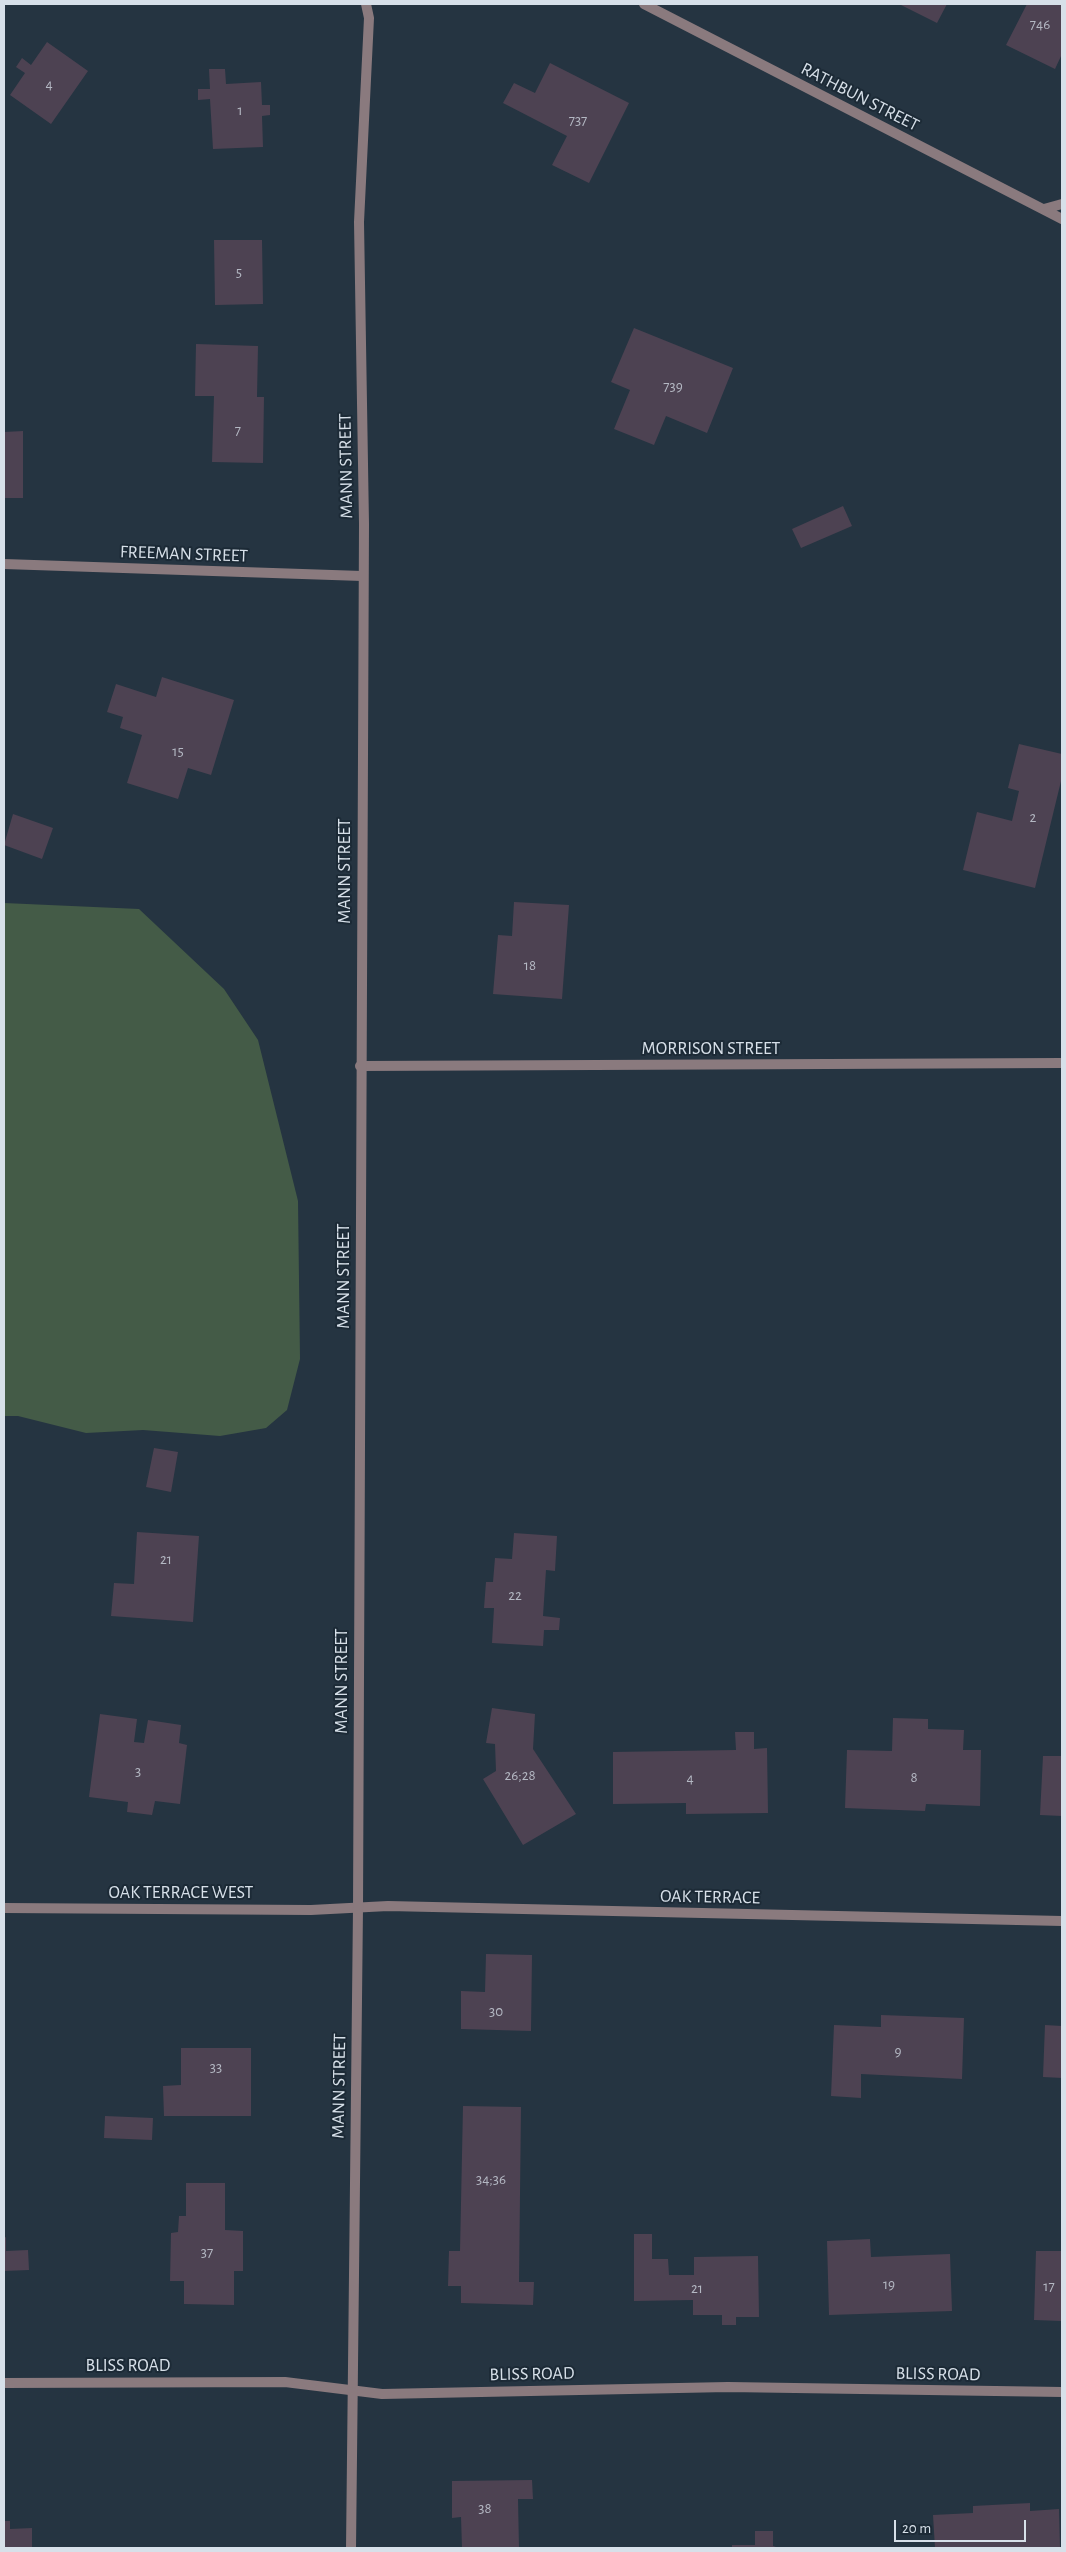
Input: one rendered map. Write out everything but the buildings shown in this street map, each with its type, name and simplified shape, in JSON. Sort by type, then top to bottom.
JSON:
[{"type":"street","name":"MANN STREET","points":[[351,2548],[358,1908],[362,576],[364,524],[359,222],[369,18],[366,4]]},
{"type":"street","name":"RATHBUN STREET","points":[[644,4],[1062,219]]},
{"type":"street","points":[[1044,209],[1062,204]]},
{"type":"street","name":"FREEMAN STREET","points":[[4,564],[362,576]]},
{"type":"street","name":"MORRISON STREET","points":[[360,1066],[1062,1063]]},
{"type":"street","name":"OAK TERRACE","points":[[358,1908],[388,1906],[1062,1921]]},
{"type":"street","name":"OAK TERRACE WEST","points":[[4,1908],[358,1908]]},
{"type":"street","name":"BLISS ROAD","points":[[4,2383],[285,2382],[382,2394],[728,2387],[1062,2392]]},
{"type":"green space","points":[[4,903],[139,909],[224,989],[258,1040],[298,1201],[300,1359],[287,1410],[266,1428],[220,1436],[143,1430],[86,1433],[18,1416],[4,1416]]}]
